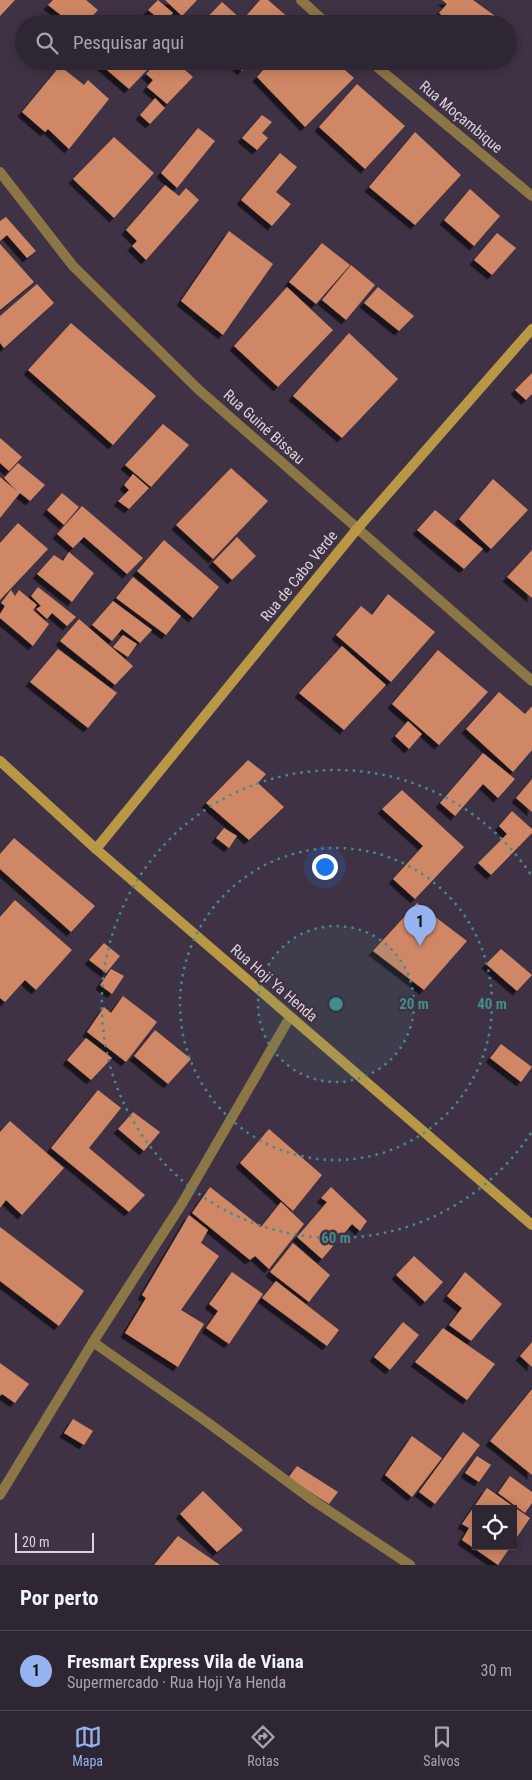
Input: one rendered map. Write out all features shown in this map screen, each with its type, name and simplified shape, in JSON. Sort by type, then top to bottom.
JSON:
[{"type":"main road","name":"Rua de Cabo Verde","points":[[96,849],[357,529],[532,329]]},
{"type":"main road","name":"Rua Hoji Ya Henda","points":[[0,761],[96,849],[532,1225]]},
{"type":"street","points":[[301,0],[317,15]]},
{"type":"street","name":"Rua Moçambique","points":[[381,70],[532,196]]},
{"type":"street","name":"Rua Guiné Bissau","points":[[0,172],[72,266],[199,390],[532,681]]},
{"type":"street","points":[[0,1495],[93,1342],[183,1202],[290,1017]]},
{"type":"street","points":[[93,1342],[207,1422],[311,1499],[410,1565]]},
{"type":"building","points":[[0,0],[15,0],[0,16]]},
{"type":"building","points":[[53,0],[86,0],[98,10],[93,15],[61,15],[48,5]]},
{"type":"building","points":[[158,0],[173,13],[171,15],[154,15],[148,10]]},
{"type":"building","points":[[165,0],[197,0],[183,15]]},
{"type":"building","points":[[260,0],[268,0],[285,15],[247,15]]},
{"type":"building","points":[[442,0],[473,0],[494,15],[442,15],[439,13],[447,4]]},
{"type":"building","points":[[222,2],[237,15],[210,15]]},
{"type":"building","points":[[57,70],[65,70],[84,85],[88,80],[109,99],[69,149],[48,129],[45,132],[22,112]]},
{"type":"building","points":[[107,70],[147,70],[129,89]]},
{"type":"building","points":[[150,70],[185,70],[193,77],[167,104],[147,87],[153,80],[146,74]]},
{"type":"building","points":[[263,70],[345,70],[354,78],[305,127],[257,77]]},
{"type":"building","points":[[357,84],[405,126],[365,169],[319,127]]},
{"type":"building","points":[[155,98],[165,108],[150,124],[140,115]]},
{"type":"building","points":[[262,115],[272,122],[262,133],[268,138],[257,150],[242,138]]},
{"type":"building","points":[[198,128],[215,141],[177,188],[161,173]]},
{"type":"building","points":[[415,132],[461,175],[415,225],[369,187]]},
{"type":"building","points":[[114,137],[154,173],[114,218],[73,179]]},
{"type":"building","points":[[280,153],[297,167],[276,192],[291,204],[272,226],[241,200]]},
{"type":"building","points":[[165,185],[179,196],[186,188],[199,200],[146,260],[132,246],[137,241],[126,230]]},
{"type":"building","points":[[470,189],[500,216],[474,246],[444,220]]},
{"type":"building","points":[[6,217],[36,251],[27,258],[7,235],[0,241],[0,221]]},
{"type":"building","points":[[229,231],[273,264],[223,335],[181,301]]},
{"type":"building","points":[[497,233],[516,248],[492,275],[474,260]]},
{"type":"building","points":[[322,243],[350,265],[316,304],[289,282]]},
{"type":"building","points":[[0,244],[34,282],[0,310]]},
{"type":"building","points":[[351,265],[375,285],[346,320],[322,300]]},
{"type":"building","points":[[37,284],[54,303],[4,348],[0,343],[0,316]]},
{"type":"building","points":[[287,287],[333,330],[278,387],[234,346]]},
{"type":"building","points":[[378,287],[414,316],[399,331],[364,303]]},
{"type":"building","points":[[71,323],[156,396],[113,445],[28,370]]},
{"type":"building","points":[[349,333],[398,379],[342,438],[293,396]]},
{"type":"building","points":[[532,373],[532,394],[526,400],[515,390]]},
{"type":"building","points":[[163,424],[189,445],[151,487],[125,465]]},
{"type":"building","points":[[0,438],[22,457],[9,471],[0,463]]},
{"type":"building","points":[[18,463],[45,485],[30,501],[20,493],[0,518],[0,477],[18,492],[4,478]]},
{"type":"building","points":[[231,468],[268,501],[213,559],[176,525]]},
{"type":"building","points":[[133,474],[149,488],[129,509],[118,501],[129,490],[124,485]]},
{"type":"building","points":[[493,479],[528,510],[491,549],[459,519]]},
{"type":"building","points":[[62,493],[79,507],[64,525],[47,510]]},
{"type":"building","points":[[82,506],[143,558],[127,574],[84,537],[73,548],[57,534]]},
{"type":"building","points":[[435,510],[483,549],[464,569],[417,530]]},
{"type":"building","points":[[18,523],[48,549],[0,600],[0,543]]},
{"type":"building","points":[[237,537],[256,556],[232,580],[213,562]]},
{"type":"building","points":[[164,540],[219,587],[193,618],[137,571]]},
{"type":"building","points":[[532,550],[532,598],[507,577]]},
{"type":"building","points":[[69,552],[94,573],[72,602],[37,574],[54,555],[63,561]]},
{"type":"building","points":[[133,577],[181,616],[166,635],[116,598]]},
{"type":"building","points":[[38,587],[76,617],[67,626],[52,613],[47,619],[36,609],[41,606],[31,596]]},
{"type":"building","points":[[11,590],[15,596],[19,590],[37,605],[33,610],[49,624],[33,646],[0,618],[0,614],[5,606],[1,603]]},
{"type":"building","points":[[388,594],[435,632],[391,682],[336,635],[361,606],[372,615]]},
{"type":"building","points":[[113,601],[152,630],[140,643],[122,629],[112,641],[92,625]]},
{"type":"building","points":[[79,619],[133,666],[115,685],[60,641]]},
{"type":"building","points":[[123,635],[137,644],[128,657],[113,647]]},
{"type":"building","points":[[342,646],[386,685],[344,730],[299,693]]},
{"type":"building","points":[[58,649],[117,693],[88,728],[30,682]]},
{"type":"building","points":[[438,650],[488,692],[439,745],[392,704]]},
{"type":"building","points":[[499,692],[525,714],[532,706],[532,750],[513,772],[466,729]]},
{"type":"building","points":[[408,721],[422,734],[409,749],[395,736]]},
{"type":"building","points":[[483,753],[515,779],[498,798],[483,784],[455,816],[440,803]]},
{"type":"building","points":[[248,760],[266,774],[258,783],[284,807],[249,840],[206,803]]},
{"type":"building","points":[[532,779],[532,812],[516,798]]},
{"type":"building","points":[[402,790],[464,847],[415,899],[393,879],[423,846],[382,809]]},
{"type":"building","points":[[512,811],[532,829],[532,833],[491,875],[478,863],[507,834],[499,826]]},
{"type":"building","points":[[224,828],[237,836],[229,848],[216,838]]},
{"type":"building","points":[[14,838],[95,906],[71,932],[0,869],[0,854]]},
{"type":"building","points":[[15,900],[72,950],[36,990],[25,980],[5,1002],[0,998],[0,917]]},
{"type":"building","points":[[417,903],[467,941],[424,990],[373,951]]},
{"type":"building","points":[[104,943],[120,956],[106,973],[89,960]]},
{"type":"building","points":[[501,949],[532,975],[517,991],[486,964]]},
{"type":"building","points":[[111,969],[124,976],[112,994],[100,985]]},
{"type":"building","points":[[123,996],[157,1022],[126,1062],[87,1032],[104,1007],[111,1013]]},
{"type":"building","points":[[155,1030],[191,1059],[168,1084],[134,1056]]},
{"type":"building","points":[[86,1038],[112,1058],[91,1080],[67,1060]]},
{"type":"building","points":[[501,1044],[532,1067],[521,1082],[490,1058]]},
{"type":"building","points":[[98,1090],[121,1108],[89,1148],[145,1195],[129,1212],[51,1148]]},
{"type":"building","points":[[133,1112],[160,1132],[144,1151],[118,1129]]},
{"type":"building","points":[[10,1121],[64,1168],[22,1215],[6,1200],[0,1208],[0,1132]]},
{"type":"building","points":[[269,1129],[322,1175],[293,1211],[240,1163]]},
{"type":"building","points":[[210,1187],[261,1227],[281,1202],[304,1224],[269,1269],[255,1256],[250,1260],[192,1213]]},
{"type":"building","points":[[331,1187],[367,1221],[360,1231],[352,1224],[322,1259],[297,1237],[327,1202],[321,1198]]},
{"type":"building","points":[[189,1215],[208,1230],[201,1243],[219,1256],[181,1310],[204,1324],[178,1367],[125,1333],[146,1298],[142,1295]]},
{"type":"building","points":[[0,1227],[84,1291],[59,1326],[0,1281]]},
{"type":"building","points":[[293,1243],[330,1275],[309,1302],[270,1272]]},
{"type":"building","points":[[414,1256],[443,1282],[425,1302],[396,1275]]},
{"type":"building","points":[[232,1272],[263,1294],[229,1344],[206,1328],[218,1311],[209,1304]]},
{"type":"building","points":[[465,1272],[502,1304],[471,1341],[449,1325],[462,1308],[447,1296]]},
{"type":"building","points":[[276,1281],[339,1330],[327,1346],[262,1298]]},
{"type":"building","points":[[403,1322],[419,1335],[390,1370],[374,1357]]},
{"type":"building","points":[[443,1328],[495,1364],[467,1400],[415,1362]]},
{"type":"building","points":[[532,1342],[532,1367],[520,1356]]},
{"type":"building","points":[[0,1363],[29,1384],[15,1403],[2,1394],[0,1396]]},
{"type":"building","points":[[532,1389],[532,1475],[490,1441]]},
{"type":"building","points":[[73,1419],[93,1431],[84,1445],[64,1433]]},
{"type":"building","points":[[463,1432],[480,1445],[435,1504],[419,1492]]},
{"type":"building","points":[[412,1436],[442,1458],[412,1497],[385,1475]]},
{"type":"building","points":[[477,1456],[491,1465],[479,1482],[465,1473]]},
{"type":"building","points":[[297,1466],[338,1492],[329,1504],[288,1478]]},
{"type":"building","points":[[510,1476],[532,1492],[532,1503],[525,1513],[517,1505],[498,1493]]},
{"type":"building","points":[[487,1488],[511,1505],[475,1505]]},
{"type":"building","points":[[203,1491],[243,1530],[217,1552],[180,1514]]},
{"type":"building","points":[[517,1509],[530,1518],[517,1537]]},
{"type":"building","points":[[472,1510],[472,1547],[462,1540],[469,1528],[462,1524]]},
{"type":"building","points":[[178,1536],[220,1565],[154,1565]]},
{"type":"building","points":[[476,1550],[508,1550],[498,1565]]},
{"type":"place","name":"Fresmart Express Vila de Viana","points":[[420,946]]}]
